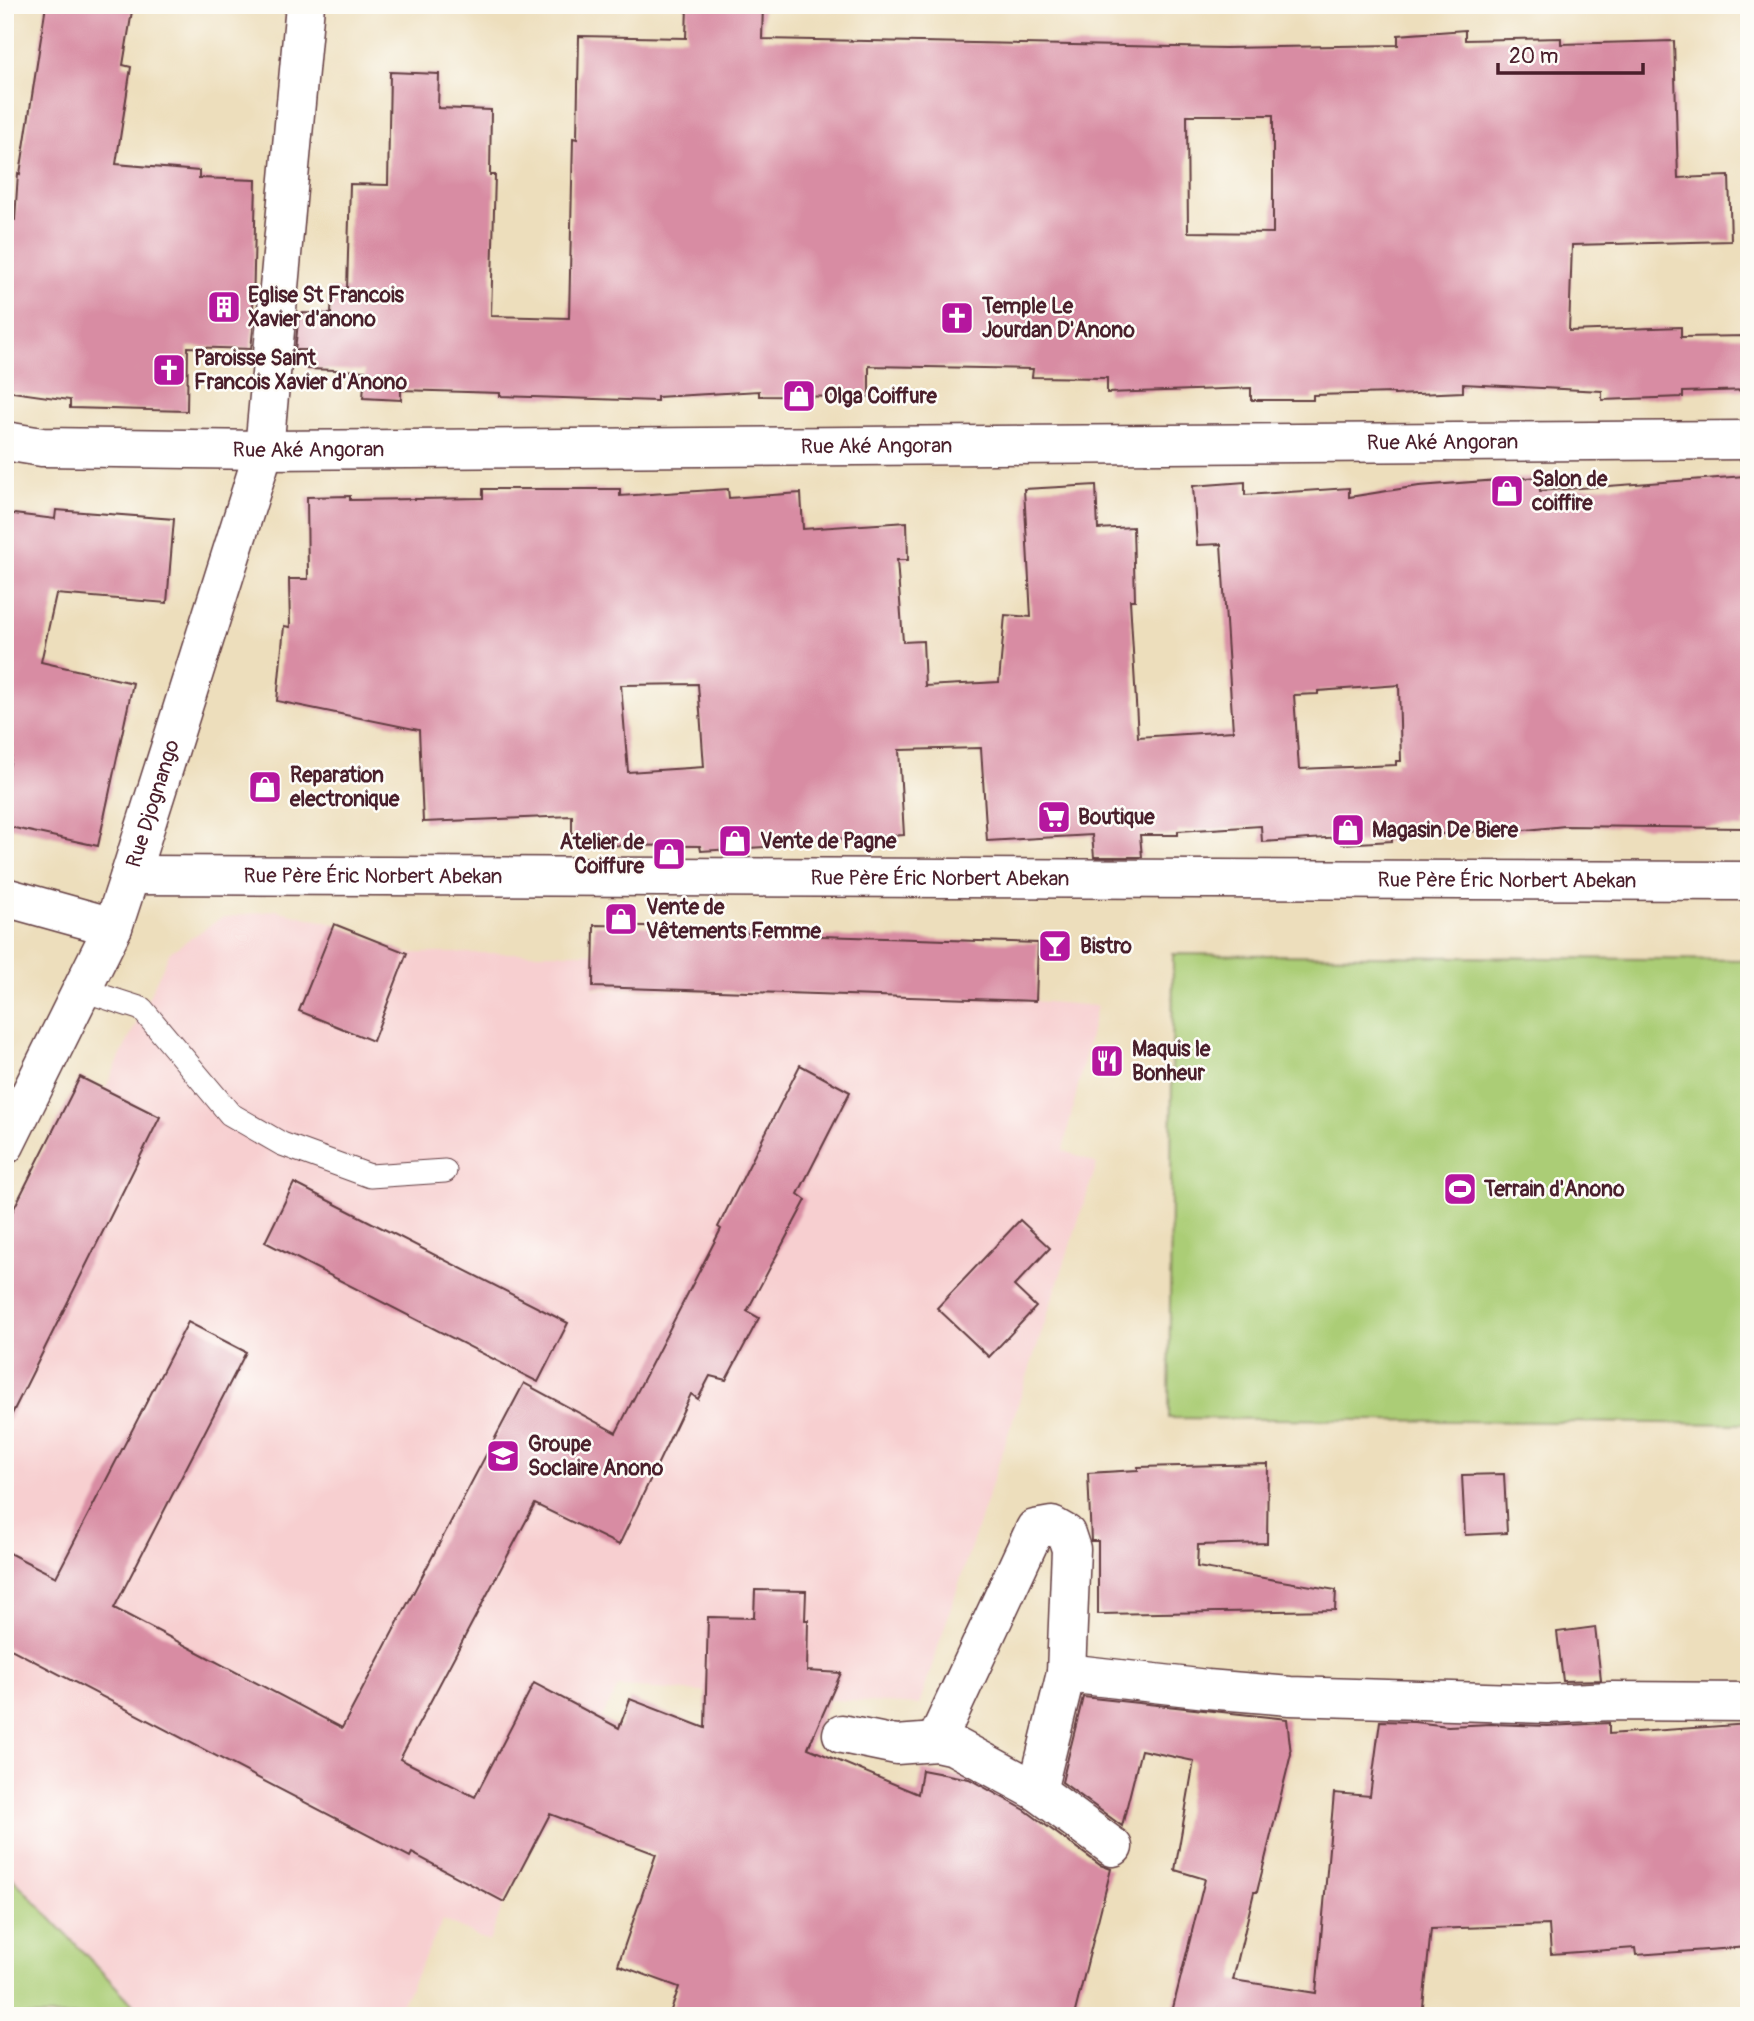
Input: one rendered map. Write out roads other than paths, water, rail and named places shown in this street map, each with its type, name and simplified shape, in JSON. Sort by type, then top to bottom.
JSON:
[{"type":"street","name":"Rue Djognango","points":[[5,1145],[113,927],[264,450],[304,5]]},
{"type":"street","name":"Rue Aké Angoran","points":[[5,441],[42,447],[264,450],[1749,440]]},
{"type":"street","name":"Rue Père Éric Norbert Abekan","points":[[130,875],[1749,881]]},
{"type":"street","points":[[5,897],[113,927]]},
{"type":"street","points":[[936,1742],[1035,1529],[1052,1525],[1066,1534],[1072,1549],[1066,1673],[1037,1791]]},
{"type":"street","points":[[1066,1673],[1290,1696],[1547,1704],[1611,1701],[1749,1702]]},
{"type":"street","points":[[842,1734],[896,1745],[936,1742],[954,1746],[1037,1791],[1113,1847]]},
{"type":"lane","points":[[83,990],[142,1009],[230,1114],[282,1144],[370,1176],[445,1171]]},
{"type":"place","name":"Eglise St Francois Xavier d'anono","points":[[224,307]]},
{"type":"place","name":"Temple Le Jourdan D'Anono","points":[[957,318]]},
{"type":"place","name":"Paroisse Saint Francois Xavier d'Anono","points":[[169,370]]},
{"type":"place","name":"Olga Coiffure","points":[[799,396]]},
{"type":"place","name":"Salon de coiffire","points":[[1507,491]]},
{"type":"place","name":"Reparation electronique","points":[[265,787]]},
{"type":"place","name":"Boutique","points":[[1054,817]]},
{"type":"place","name":"Magasin De Biere","points":[[1348,830]]},
{"type":"place","name":"Vente de Pagne","points":[[735,841]]},
{"type":"place","name":"Atelier de Coiffure","points":[[669,854]]},
{"type":"place","name":"Vente de Vêtements Femme","points":[[621,919]]},
{"type":"place","name":"Bistro","points":[[1055,946]]},
{"type":"place","name":"Maquis le Bonheur","points":[[1107,1061]]},
{"type":"place","name":"Terrain d'Anono","points":[[1460,1189]]},
{"type":"place","name":"Groupe Soclaire Anono","points":[[503,1456]]}]
